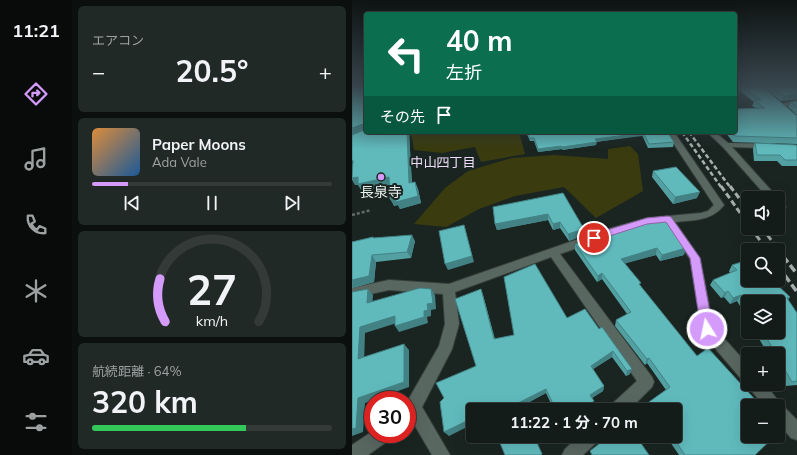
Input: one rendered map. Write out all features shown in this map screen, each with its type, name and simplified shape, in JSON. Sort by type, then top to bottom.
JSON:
[{"type":"street","points":[[783,107],[787,110]]},
{"type":"street","points":[[352,293],[389,285],[449,289],[621,228],[647,221],[701,216],[711,213],[719,205],[671,134]]},
{"type":"street","points":[[713,134],[726,145],[767,191]]},
{"type":"street","points":[[726,145],[772,146]]},
{"type":"street","points":[[668,219],[695,258],[707,329],[741,368]]},
{"type":"street","points":[[553,252],[647,382],[625,403]]},
{"type":"street","points":[[416,400],[445,349],[452,324],[449,289]]},
{"type":"street","points":[[761,391],[768,399]]},
{"type":"street","points":[[416,419],[441,455]]},
{"type":"street","points":[[785,419],[797,432]]},
{"type":"street","points":[[353,455],[370,443]]},
{"type":"street","points":[[571,455],[584,443]]},
{"type":"path","points":[[352,215],[371,210]]},
{"type":"shaded area","points":[[407,134],[520,134],[525,154],[481,162],[475,147],[442,153],[414,150],[412,137]]},
{"type":"shaded area","points":[[630,146],[638,154],[643,191],[596,218],[564,187],[515,196],[479,209],[446,227],[414,224],[445,188],[468,171],[512,158],[554,155],[608,159],[608,149]]},
{"type":"building","points":[[352,107],[364,107],[364,124],[352,128]]},
{"type":"building","points":[[764,107],[787,107],[797,116],[797,138],[735,136],[734,134],[737,134],[737,109],[765,108]]},
{"type":"building","points":[[364,130],[364,134],[407,134],[409,183],[415,182],[418,196],[396,202],[396,198],[390,199],[389,177],[358,184],[358,177],[352,178],[352,135]]},
{"type":"building","points":[[528,134],[634,134],[595,139],[597,142],[538,149],[534,138],[529,138]]},
{"type":"building","points":[[644,134],[668,134],[674,142],[649,144]]},
{"type":"building","points":[[755,143],[797,145],[797,160],[785,160],[780,155],[757,155]]},
{"type":"building","points":[[676,167],[700,192],[675,197],[653,171]]},
{"type":"building","points":[[563,193],[584,229],[568,234],[560,222],[553,224],[548,214],[495,224],[493,207]]},
{"type":"building","points":[[666,218],[677,234],[675,234],[686,248],[662,255],[657,248],[621,259],[641,283],[639,284],[697,356],[708,348],[741,384],[741,391],[747,391],[755,399],[741,399],[741,443],[768,443],[755,455],[685,455],[677,443],[682,443],[682,403],[650,403],[670,387],[649,358],[647,359],[616,320],[631,312],[602,273],[598,276],[575,244],[604,233]]},
{"type":"building","points":[[464,225],[472,256],[445,264],[439,231]]},
{"type":"building","points":[[412,235],[407,252],[372,255],[369,276],[352,280],[352,242],[373,237]]},
{"type":"building","points":[[741,262],[741,287],[779,287],[790,297],[787,298],[797,313],[797,381],[792,382],[785,370],[785,347],[772,347],[767,339],[785,339],[785,295],[741,295],[733,298],[728,291],[725,293],[713,280],[737,270],[732,265]]},
{"type":"building","points":[[535,264],[567,318],[585,309],[599,329],[602,327],[632,369],[627,371],[613,351],[591,366],[604,386],[590,395],[594,401],[591,403],[553,403],[546,389],[518,403],[466,403],[466,421],[444,432],[440,402],[444,398],[436,383],[476,366],[455,299],[481,289],[494,339],[514,335],[504,277]]},
{"type":"building","points":[[420,288],[431,289],[433,303],[427,304],[428,310],[424,311],[424,317],[395,326],[395,316],[360,327],[358,359],[404,344],[404,382],[378,391],[364,391],[364,396],[358,398],[356,428],[352,429],[352,292],[368,289],[367,303]]},
{"type":"building","points":[[500,443],[537,443],[542,454],[541,455],[505,455]]},
{"type":"building","points":[[600,443],[641,443],[649,455],[592,455],[590,451]]},
{"type":"railway","points":[[683,134],[721,187]]},
{"type":"railway","points":[[690,134],[730,187]]},
{"type":"railway","points":[[721,186],[741,214]]},
{"type":"railway","points":[[730,186],[741,201]]},
{"type":"railway","points":[[756,235],[762,243]]},
{"type":"railway","points":[[767,235],[773,243]]},
{"type":"railway","points":[[785,259],[797,274]]},
{"type":"railway","points":[[785,276],[797,292]]},
{"type":"place","name":"長泉寺","points":[[381,177]]},
{"type":"district","name":"中山四丁目","points":[[443,162]]},
{"type":"route","points":[[594,238],[621,228],[647,221],[668,219],[695,258],[707,329]]}]
